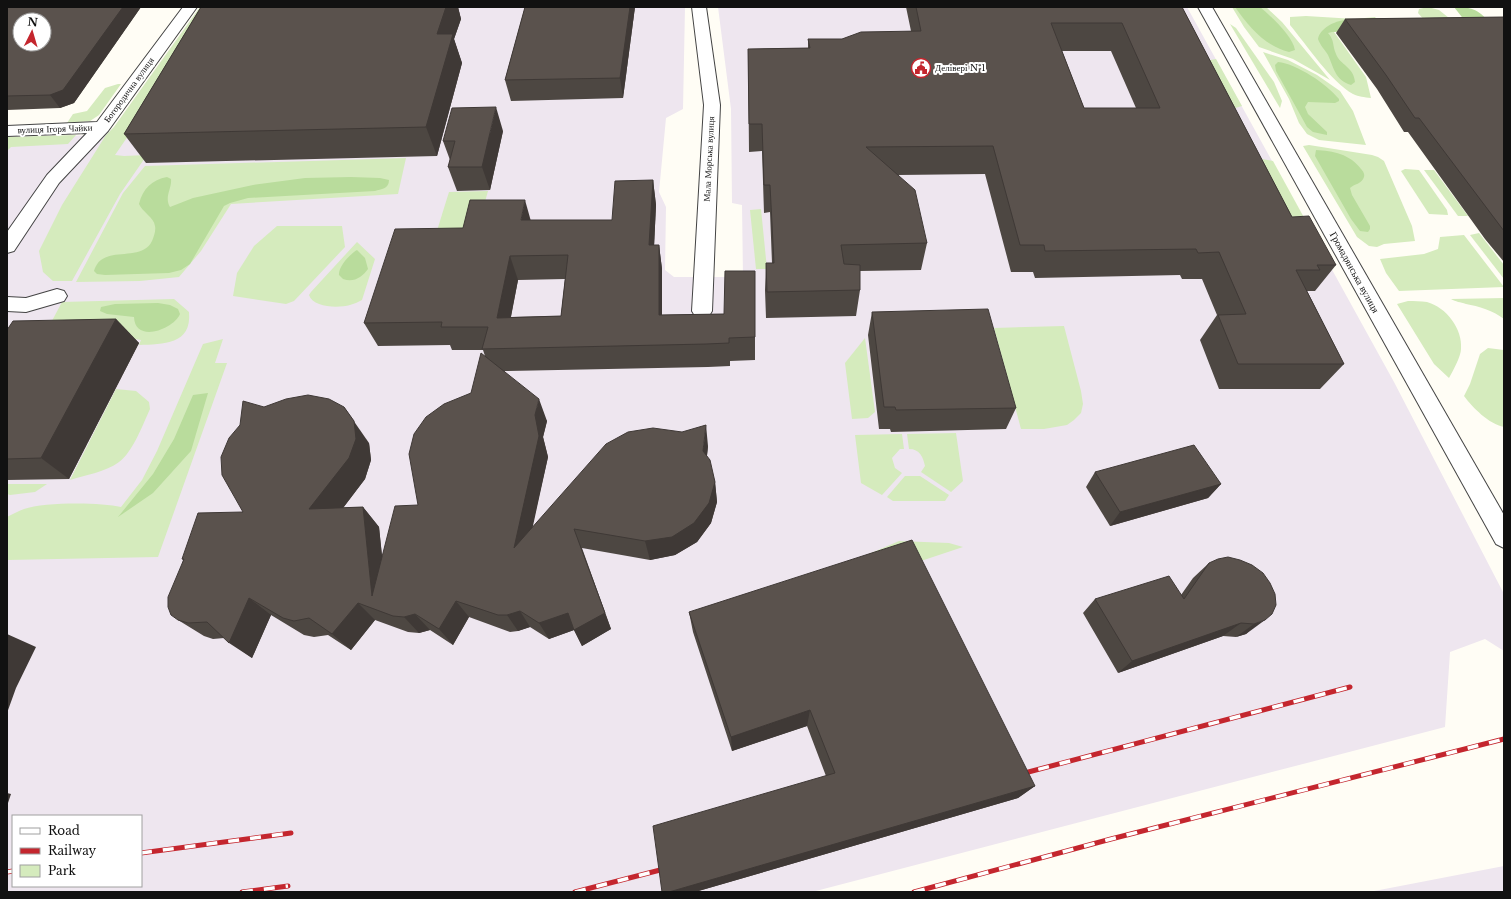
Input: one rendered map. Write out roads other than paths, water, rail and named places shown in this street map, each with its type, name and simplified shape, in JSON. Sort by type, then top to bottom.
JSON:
[{"type":"street","name":"Богородична вулиця","points":[[7,246],[52,179],[102,127],[190,7]]},
{"type":"street","name":"Мала Морська вулиця","points":[[699,7],[712,105],[702,311]]},
{"type":"street","name":"Громадянська вулиця","points":[[1205,7],[1504,537]]},
{"type":"street","name":"вулиця Ігоря Чайки","points":[[7,131],[102,127]]},
{"type":"street","points":[[7,304],[26,305],[57,296]]},
{"type":"railway","points":[[1017,775],[1350,687]]},
{"type":"railway","points":[[914,892],[1111,839],[1504,739]]},
{"type":"railway","points":[[142,853],[291,833]]},
{"type":"railway","points":[[575,892],[664,869]]},
{"type":"railway","points":[[7,872],[12,871]]},
{"type":"railway","points":[[242,892],[288,886]]},
{"type":"place","name":"Делівері №1","points":[[921,68]]}]
